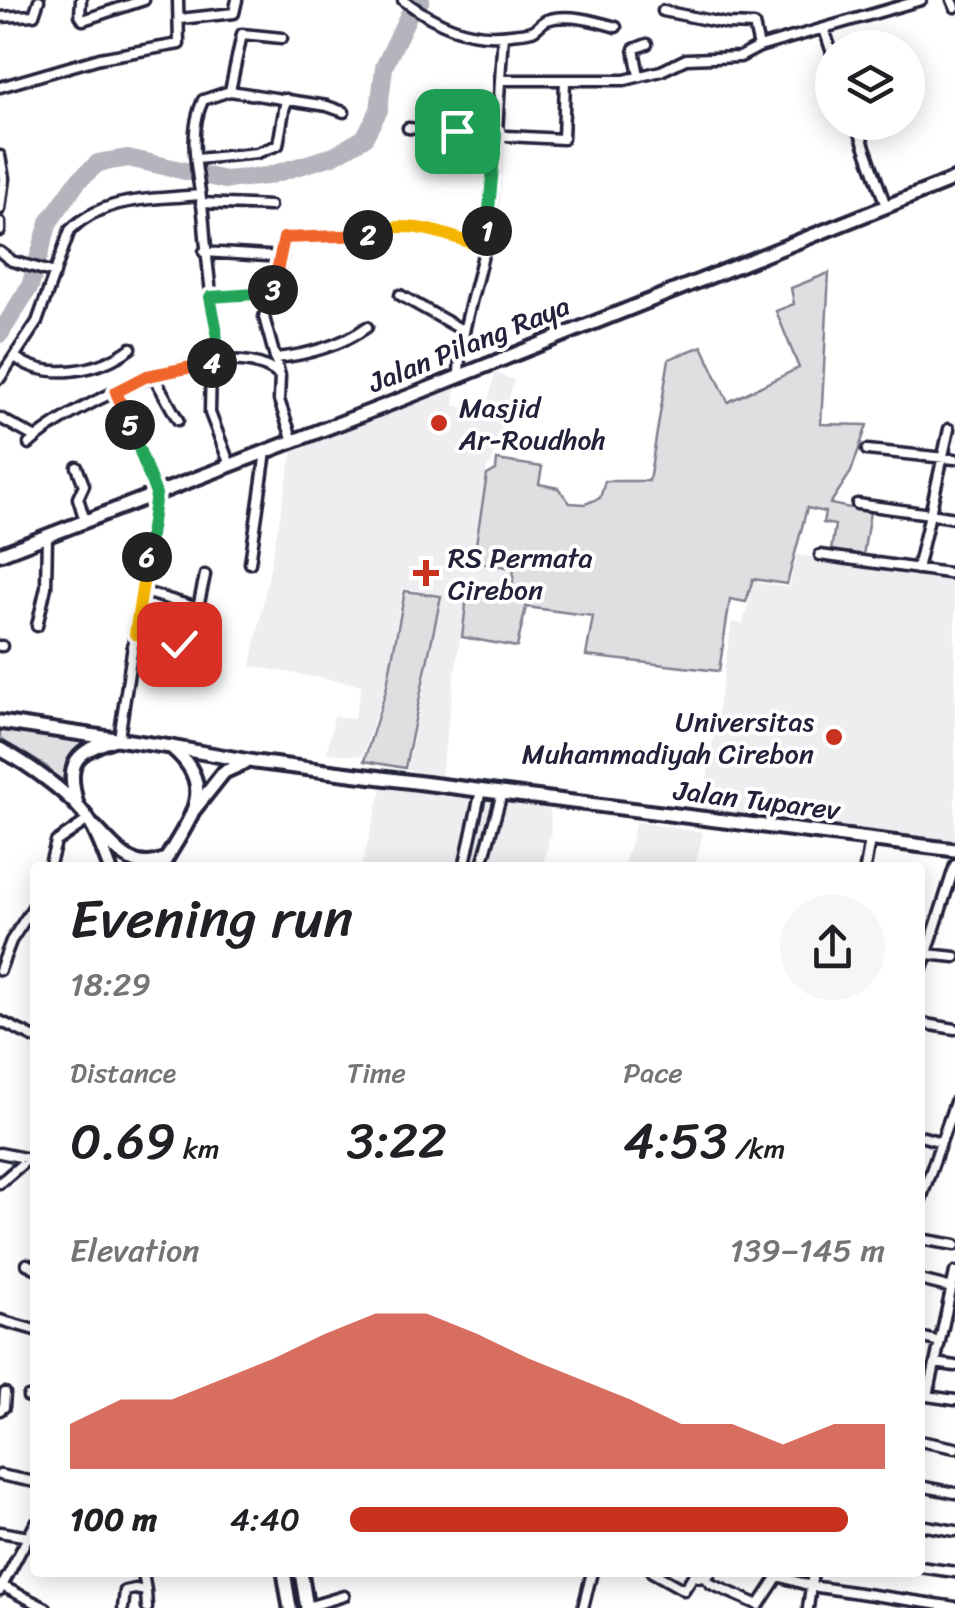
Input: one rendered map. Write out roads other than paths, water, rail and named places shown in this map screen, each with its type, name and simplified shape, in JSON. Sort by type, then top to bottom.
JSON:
[{"type":"main road","name":"Jalan Pilang Raya","points":[[0,554],[955,178]]},
{"type":"main road","points":[[0,722],[171,747],[188,760],[196,774],[199,792],[193,811]]},
{"type":"main road","points":[[78,806],[70,775],[73,763],[86,750],[119,738]]},
{"type":"main road","name":"Jalan Tuparev","points":[[171,747],[255,762],[955,850]]},
{"type":"main road","points":[[0,749],[19,759],[78,806],[131,862]]},
{"type":"main road","points":[[164,862],[193,811],[224,772],[240,763],[255,762]]},
{"type":"main road","points":[[90,822],[107,862]]},
{"type":"main road","points":[[285,1577],[290,1608]]},
{"type":"main road","points":[[302,1577],[307,1608]]},
{"type":"street","points":[[0,17],[34,15],[39,0]]},
{"type":"street","points":[[81,0],[83,20],[108,5],[144,0]]},
{"type":"street","points":[[0,87],[100,58],[179,44],[178,0]]},
{"type":"street","points":[[180,20],[234,13],[238,0]]},
{"type":"street","points":[[403,0],[424,15],[463,32],[502,35],[534,30],[544,21],[556,19],[579,19],[616,27]]},
{"type":"street","points":[[500,80],[625,80],[686,59],[730,58],[921,0]]},
{"type":"street","points":[[663,10],[727,24],[754,25],[759,47]]},
{"type":"street","points":[[230,91],[242,34],[282,38]]},
{"type":"street","points":[[459,376],[464,331],[492,198],[502,35]]},
{"type":"street","points":[[639,76],[634,49],[647,44]]},
{"type":"street","points":[[408,128],[563,139],[565,80]]},
{"type":"street","points":[[230,465],[210,413],[216,327],[193,143],[198,110],[203,100],[230,91],[344,112]]},
{"type":"street","points":[[198,164],[257,154],[278,145],[286,99]]},
{"type":"street","points":[[862,140],[886,206]]},
{"type":"street","points":[[0,156],[0,210]]},
{"type":"street","points":[[0,378],[38,322],[70,230],[91,215],[118,202],[200,194],[270,206]]},
{"type":"street","points":[[0,222],[0,231]]},
{"type":"street","points":[[293,441],[279,400],[280,376],[264,317],[286,238],[378,235],[391,228],[436,232],[484,247]]},
{"type":"street","points":[[0,252],[3,257],[55,274]]},
{"type":"street","points":[[204,252],[282,257]]},
{"type":"street","points":[[210,297],[272,293]]},
{"type":"street","points":[[400,296],[464,331]]},
{"type":"street","points":[[276,358],[304,355],[355,336],[367,327]]},
{"type":"street","points":[[15,358],[49,370],[82,370],[103,366],[131,348]]},
{"type":"street","points":[[0,418],[33,441],[70,414],[154,375],[214,363],[248,362],[280,376]]},
{"type":"street","points":[[154,375],[178,420]]},
{"type":"street","points":[[116,392],[156,494],[119,738]]},
{"type":"street","points":[[916,569],[949,430]]},
{"type":"street","points":[[867,450],[955,459]]},
{"type":"street","points":[[250,562],[266,452]]},
{"type":"street","points":[[77,467],[84,485],[78,498],[84,521]]},
{"type":"street","points":[[858,504],[955,518]]},
{"type":"street","points":[[37,626],[46,588],[47,536]]},
{"type":"street","points":[[820,555],[955,574]]},
{"type":"street","points":[[135,634],[182,644],[189,638],[205,576]]},
{"type":"street","points":[[141,591],[198,608]]},
{"type":"street","points":[[466,862],[482,790]]},
{"type":"street","points":[[483,862],[502,793]]},
{"type":"street","points":[[51,862],[56,842],[90,822]]},
{"type":"street","points":[[866,862],[870,840]]},
{"type":"street","points":[[955,865],[926,947],[955,957]]},
{"type":"street","points":[[0,970],[10,940],[30,911]]},
{"type":"street","points":[[0,1021],[30,1036]]},
{"type":"street","points":[[925,1024],[955,1029]]},
{"type":"street","points":[[925,1188],[954,1108]]},
{"type":"street","points":[[925,1137],[941,1142]]},
{"type":"street","points":[[0,1153],[30,1159]]},
{"type":"street","points":[[0,1183],[30,1160]]},
{"type":"street","points":[[925,1240],[955,1245]]},
{"type":"street","points":[[925,1393],[955,1272]]},
{"type":"street","points":[[925,1281],[952,1288]]},
{"type":"street","points":[[0,1320],[30,1329]]},
{"type":"street","points":[[925,1338],[940,1342]]},
{"type":"street","points":[[935,1363],[955,1366]]},
{"type":"street","points":[[0,1410],[5,1393]]},
{"type":"street","points":[[925,1396],[955,1400]]},
{"type":"street","points":[[925,1442],[955,1448]]},
{"type":"street","points":[[0,1475],[30,1481]]},
{"type":"street","points":[[925,1487],[955,1493]]},
{"type":"street","points":[[925,1527],[955,1532]]},
{"type":"street","points":[[0,1532],[30,1532]]},
{"type":"street","points":[[30,1537],[1,1587],[46,1608]]},
{"type":"street","points":[[925,1568],[955,1572]]},
{"type":"street","points":[[144,1577],[148,1608]]},
{"type":"street","points":[[583,1608],[591,1577]]},
{"type":"street","points":[[661,1577],[684,1590],[692,1577]]},
{"type":"street","points":[[709,1577],[711,1584],[759,1605],[777,1577]]},
{"type":"street","points":[[781,1577],[810,1586],[955,1607]]},
{"type":"street","points":[[808,1608],[812,1577]]},
{"type":"street","points":[[123,1608],[128,1589],[146,1592]]},
{"type":"street","points":[[307,1608],[344,1596]]},
{"type":"waterway","points":[[0,334],[30,286],[49,222],[78,181],[98,163],[128,158],[225,180],[267,176],[333,156],[364,138],[379,110],[384,67],[410,12],[421,0]]},
{"type":"place","name":"Masjid Ar-Roudhoh","points":[[439,423]]},
{"type":"place","name":"RS Permata Cirebon","points":[[426,573]]},
{"type":"place","name":"Universitas Muhammadiyah Cirebon","points":[[834,737]]}]
